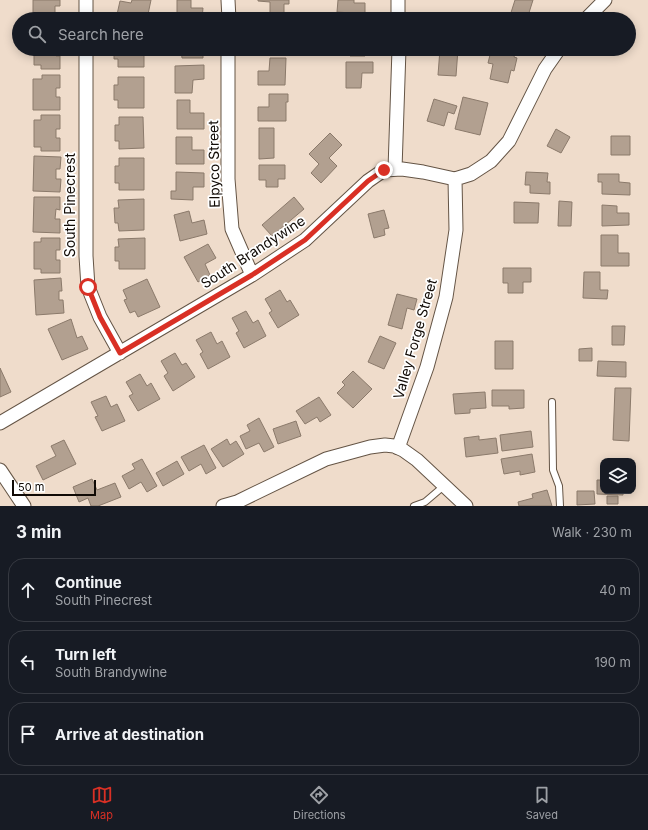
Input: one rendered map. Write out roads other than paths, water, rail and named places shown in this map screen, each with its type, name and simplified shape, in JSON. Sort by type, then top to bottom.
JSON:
[{"type":"street","points":[[86,0],[86,12]]},
{"type":"street","points":[[228,0],[228,12]]},
{"type":"street","points":[[398,0],[398,12]]},
{"type":"street","points":[[593,12],[605,0]]},
{"type":"street","name":"South Pinecrest","points":[[86,56],[86,248],[88,287],[100,317],[120,353]]},
{"type":"street","name":"Elpyco Street","points":[[228,56],[228,179],[232,229],[252,275]]},
{"type":"street","points":[[399,56],[395,169],[423,172],[455,179],[471,174],[491,161],[509,141],[544,69],[554,56]]},
{"type":"street","name":"South Brandywine","points":[[0,423],[252,275],[305,240],[368,181],[384,170],[395,169]]},
{"type":"street","name":"Valley Forge Street","points":[[398,448],[427,367],[446,297],[456,230],[455,179]]},
{"type":"street","points":[[223,506],[237,502],[326,459],[370,447],[385,446],[403,450],[417,460],[466,506]]},
{"type":"street","points":[[0,470],[24,506]]},
{"type":"lane","points":[[552,402],[553,470],[559,486],[560,506]]},
{"type":"lane","points":[[414,506],[425,502],[444,485]]}]
